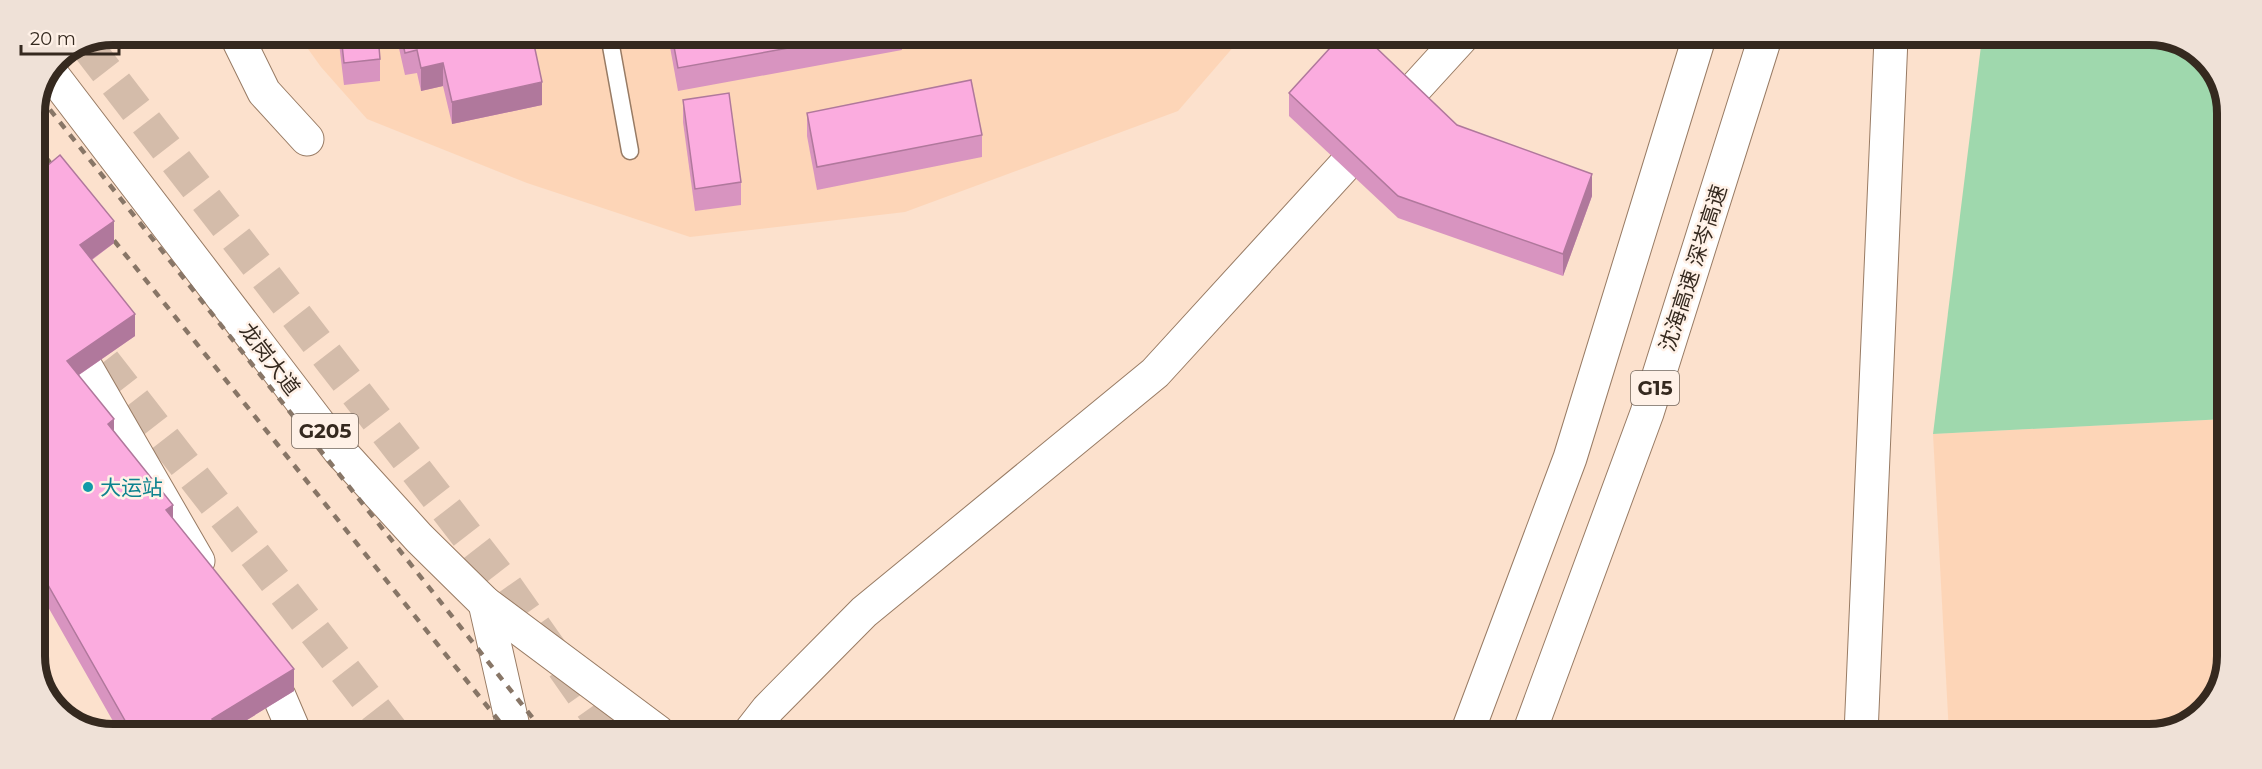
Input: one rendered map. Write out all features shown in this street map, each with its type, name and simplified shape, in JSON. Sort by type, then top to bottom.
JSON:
[{"type":"main road","points":[[241,45],[264,92],[307,139]]},
{"type":"main road","points":[[756,724],[768,709],[864,612],[1155,373],[1206,320],[1326,184],[1455,45]]},
{"type":"main road","points":[[1470,724],[1570,458],[1697,45]]},
{"type":"main road","name":"沈海高速 深岑高速","points":[[1532,724],[1647,413],[1763,45]]},
{"type":"main road","points":[[1861,724],[1891,45]]},
{"type":"main road","name":"龙岗大道","points":[[55,78],[339,450],[419,538],[486,603],[647,724]]},
{"type":"main road","points":[[45,306],[79,355],[214,587]]},
{"type":"main road","points":[[486,603],[512,724]]},
{"type":"main road","points":[[261,666],[297,724]]},
{"type":"main road","points":[[279,696],[291,724]]},
{"type":"lane","points":[[611,45],[630,151]]},
{"type":"shaded area","points":[[305,45],[1235,45],[1178,111],[905,212],[690,237],[527,183],[367,119],[321,67]]},
{"type":"shaded area","points":[[2217,419],[2217,656],[2215,674],[2210,686],[2197,704],[2183,715],[2162,723],[1948,724],[1933,434]]},
{"type":"green space","points":[[1981,45],[2149,45],[2167,47],[2187,56],[2208,79],[2217,108],[2217,419],[1933,434]]},
{"type":"building","points":[[342,45],[379,45],[380,59],[344,63]]},
{"type":"building","points":[[403,45],[534,45],[542,82],[452,102],[443,63],[421,68],[417,50],[405,53]]},
{"type":"building","points":[[674,45],[805,45],[678,68]]},
{"type":"building","points":[[1333,45],[1373,45],[1457,125],[1592,174],[1563,254],[1398,196],[1289,93]]},
{"type":"building","points":[[971,80],[982,135],[817,167],[807,113]]},
{"type":"building","points":[[729,93],[741,182],[695,189],[683,100]]},
{"type":"building","name":"大运站","points":[[60,155],[114,221],[80,245],[135,314],[67,361],[114,419],[108,424],[173,505],[166,510],[294,669],[212,719],[214,724],[127,724],[45,580],[45,168]]},
{"type":"tunnel","points":[[89,49],[506,586],[603,724]]},
{"type":"tunnel","points":[[74,323],[387,724]]},
{"type":"railway","points":[[46,104],[537,724]]},
{"type":"railway","points":[[45,156],[60,175]]},
{"type":"railway","points":[[104,228],[501,724]]},
{"type":"place","name":"大运站","points":[[88,487]]}]
